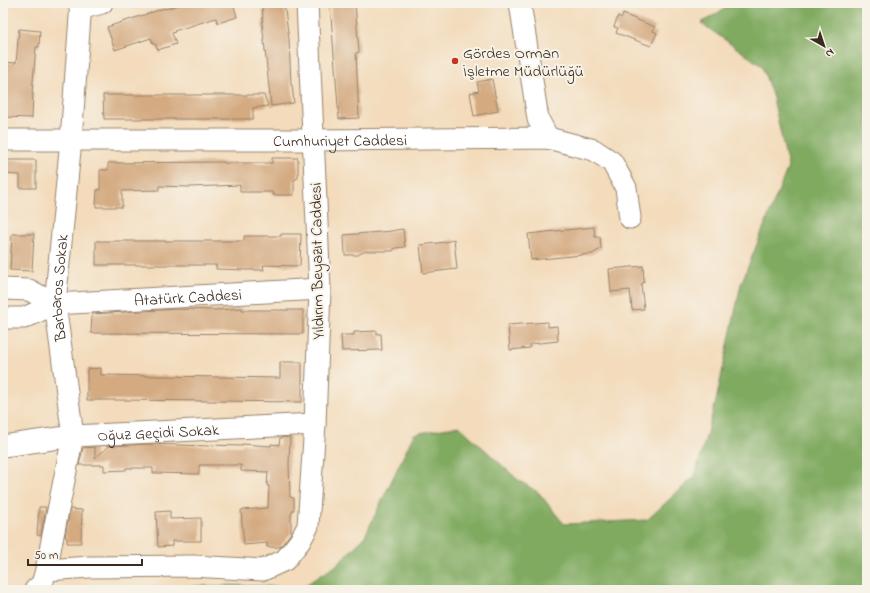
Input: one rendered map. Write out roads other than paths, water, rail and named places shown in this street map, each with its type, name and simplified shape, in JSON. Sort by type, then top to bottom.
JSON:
[{"type":"street","points":[[81,6],[102,3]]},
{"type":"street","name":"Yıldırım Beyazıt Caddesi","points":[[46,570],[90,567],[185,566],[263,570],[285,560],[300,541],[308,526],[315,424],[320,289],[307,3]]},
{"type":"street","points":[[520,3],[538,119],[548,138]]},
{"type":"street","name":"Barbaros Sokak","points":[[35,590],[42,584],[46,570],[72,436],[55,304],[71,140],[81,6]]},
{"type":"street","name":"Cumhuriyet Caddesi","points":[[3,140],[548,138],[594,150],[612,162],[626,188],[630,218]]},
{"type":"street","name":"Atatürk Caddesi","points":[[3,318],[24,318],[55,304],[320,289]]},
{"type":"street","points":[[3,290],[29,290],[55,304]]},
{"type":"street","name":"Oğuz Geçidi Sokak","points":[[3,446],[72,436],[315,424]]},
{"type":"place","name":"Gördes Orman İşletme Müdürlüğü","points":[[455,61]]}]
